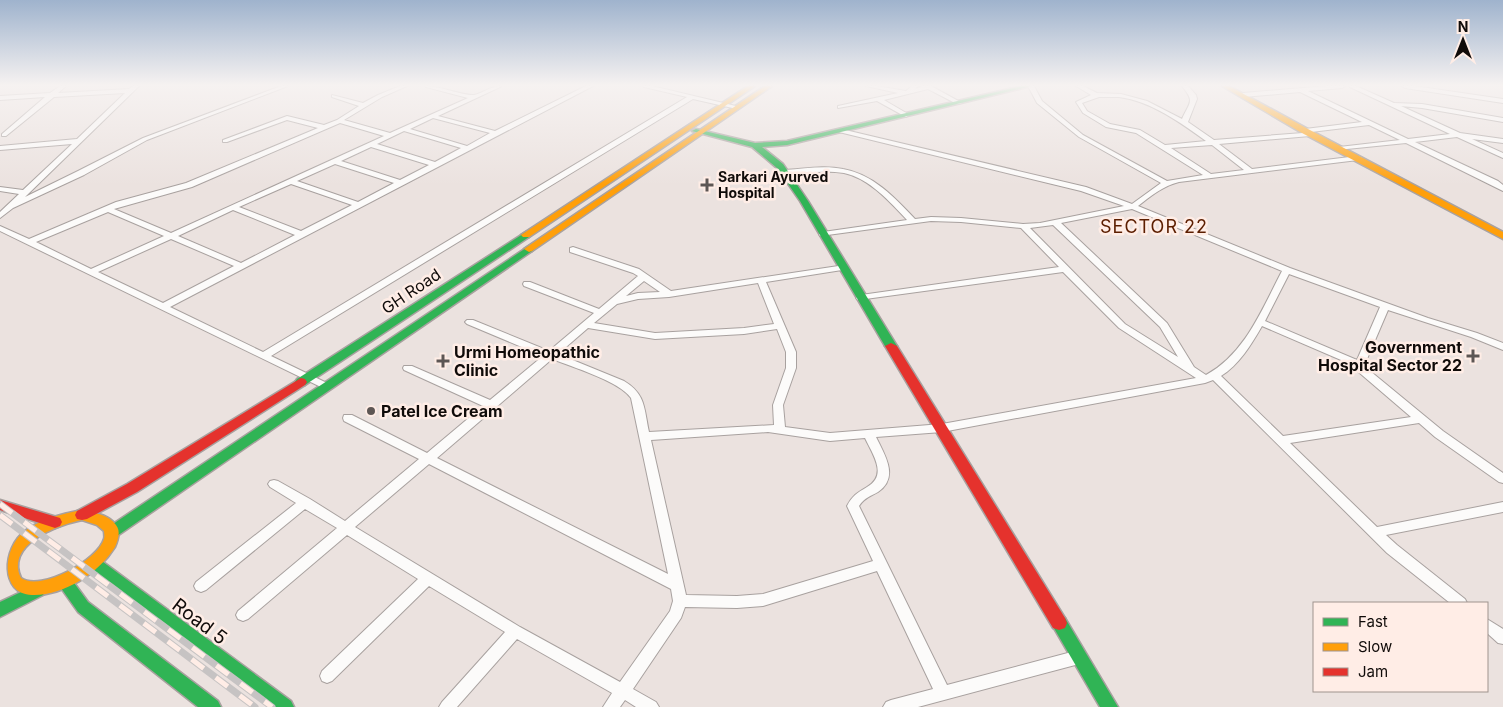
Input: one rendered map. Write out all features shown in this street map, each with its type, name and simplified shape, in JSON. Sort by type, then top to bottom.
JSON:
[{"type":"street","points":[[1,135],[21,119]]},
{"type":"street","points":[[0,216],[101,119]]},
{"type":"street","points":[[9,207],[81,173],[145,139],[198,119]]},
{"type":"street","points":[[225,141],[284,119]]},
{"type":"street","points":[[291,119],[323,127]]},
{"type":"street","points":[[92,272],[425,119]]},
{"type":"street","points":[[443,119],[496,133]]},
{"type":"street","points":[[163,307],[524,119]]},
{"type":"street","points":[[263,356],[656,119]]},
{"type":"street","name":"GH Road","points":[[82,515],[132,488],[308,378],[700,119]]},
{"type":"street","name":"GH Road","points":[[112,532],[720,119]]},
{"type":"street","points":[[687,127],[701,133],[755,145],[787,144],[891,119]]},
{"type":"street","points":[[1060,119],[1081,136],[1166,183]]},
{"type":"street","points":[[1098,119],[1108,126],[1138,131],[1208,175]]},
{"type":"street","points":[[1176,119],[1213,143],[1249,170]]},
{"type":"street","points":[[1184,123],[1186,119]]},
{"type":"street","points":[[1285,119],[1503,236]]},
{"type":"street","points":[[1362,119],[1495,183],[1503,190]]},
{"type":"street","points":[[1423,119],[1503,156]]},
{"type":"street","points":[[29,242],[108,209],[180,188],[339,120],[390,135]]},
{"type":"street","points":[[1164,147],[1308,132],[1370,123]]},
{"type":"street","points":[[403,129],[467,148]]},
{"type":"street","points":[[841,132],[1084,189],[1132,206],[1287,270],[1385,306],[1474,335],[1503,347]]},
{"type":"street","points":[[1192,144],[1200,135]]},
{"type":"street","points":[[1339,149],[1458,135],[1503,141]]},
{"type":"street","points":[[0,148],[78,141]]},
{"type":"street","points":[[370,144],[436,165]]},
{"type":"street","points":[[755,145],[785,172],[942,428],[1109,707]]},
{"type":"street","points":[[822,234],[931,219],[1022,226],[1055,222],[1132,206],[1166,183],[1208,175],[1358,158]]},
{"type":"street","points":[[334,161],[401,183]]},
{"type":"street","points":[[785,172],[841,170],[854,174],[889,196],[914,222]]},
{"type":"street","points":[[291,181],[360,205]]},
{"type":"street","points":[[0,189],[24,192]]},
{"type":"street","points":[[234,208],[303,235]]},
{"type":"street","points":[[108,209],[241,266]]},
{"type":"street","points":[[1055,222],[1164,325],[1190,369]]},
{"type":"street","points":[[1022,226],[1122,326],[1190,369],[1209,378],[1282,440],[1392,549],[1459,602]]},
{"type":"street","points":[[0,228],[325,386]]},
{"type":"street","points":[[573,250],[636,271],[669,294]]},
{"type":"street","points":[[615,302],[638,296],[669,294],[842,267]]},
{"type":"street","points":[[861,298],[1064,269]]},
{"type":"street","points":[[645,436],[768,428],[830,437],[942,428],[1209,378],[1227,367],[1260,322],[1287,270]]},
{"type":"street","points":[[243,615],[644,276]]},
{"type":"street","points":[[761,280],[791,352],[791,368],[778,405],[780,429]]},
{"type":"street","points":[[527,284],[602,313]]},
{"type":"street","points":[[1359,367],[1385,306]]},
{"type":"street","points":[[470,322],[552,354],[630,389],[636,397],[680,600],[676,614],[611,707]]},
{"type":"street","points":[[1260,322],[1344,356],[1439,434],[1503,479]]},
{"type":"street","points":[[587,325],[655,336],[744,331],[780,326]]},
{"type":"street","points":[[408,368],[491,405]]},
{"type":"street","points":[[348,418],[426,460],[678,586]]},
{"type":"street","points":[[1282,440],[1421,419]]},
{"type":"street","points":[[869,434],[885,473],[884,481],[879,487],[857,497],[853,506],[943,693]]},
{"type":"street","points":[[274,484],[346,526],[515,631],[651,707]]},
{"type":"street","points":[[201,586],[306,502]]},
{"type":"street","points":[[0,505],[55,522]]},
{"type":"street","points":[[1375,532],[1503,507]]},
{"type":"street","points":[[0,610],[42,588],[64,581],[94,563],[104,552],[110,541],[112,532],[110,524],[104,519],[82,515],[55,522],[28,536],[5,558],[2,572],[4,581],[12,587],[25,590],[42,588]]},
{"type":"street","name":"Road 5","points":[[94,563],[285,707]]},
{"type":"street","points":[[680,600],[737,602],[763,600],[881,564]]},
{"type":"street","points":[[327,676],[428,578]]},
{"type":"street","points":[[64,581],[82,607],[212,707]]},
{"type":"street","points":[[1488,626],[1503,638]]},
{"type":"street","points":[[447,707],[515,631]]},
{"type":"street","points":[[891,707],[1079,657]]},
{"type":"railway","points":[[0,504],[272,707]]},
{"type":"railway","points":[[0,515],[255,707]]},
{"type":"traffic: fast","points":[[696,131],[755,145],[787,143],[889,119]]},
{"type":"traffic: fast","points":[[755,145],[780,166],[804,201],[891,346]]},
{"type":"traffic: fast","points":[[301,382],[526,235]]},
{"type":"traffic: fast","points":[[112,532],[529,249]]},
{"type":"traffic: fast","points":[[94,563],[285,707]]},
{"type":"traffic: fast","points":[[64,581],[83,607],[212,707]]},
{"type":"traffic: fast","points":[[0,610],[38,590]]},
{"type":"traffic: fast","points":[[1059,623],[1109,707]]},
{"type":"traffic: slow","points":[[526,235],[702,119]]},
{"type":"traffic: slow","points":[[529,249],[720,119]]},
{"type":"traffic: slow","points":[[1284,119],[1503,236]]},
{"type":"traffic: slow","points":[[82,515],[102,521],[111,529],[111,539],[104,551],[79,573],[51,586],[29,588],[21,587],[15,583],[11,569],[13,559],[18,547],[24,540],[47,525],[82,515]]},
{"type":"traffic: jam","points":[[891,346],[1059,623]]},
{"type":"traffic: jam","points":[[82,515],[132,488],[301,382]]},
{"type":"traffic: jam","points":[[0,505],[55,522]]},
{"type":"place","name":"Sarkari Ayurved Hospital","points":[[707,185]]},
{"type":"place","name":"Government Hospital Sector 22","points":[[1473,356]]},
{"type":"place","name":"Urmi Homeopathic Clinic","points":[[443,361]]},
{"type":"place","name":"Patel Ice Cream","points":[[371,411]]},
{"type":"district","name":"SECTOR 22","points":[[1154,227]]}]
